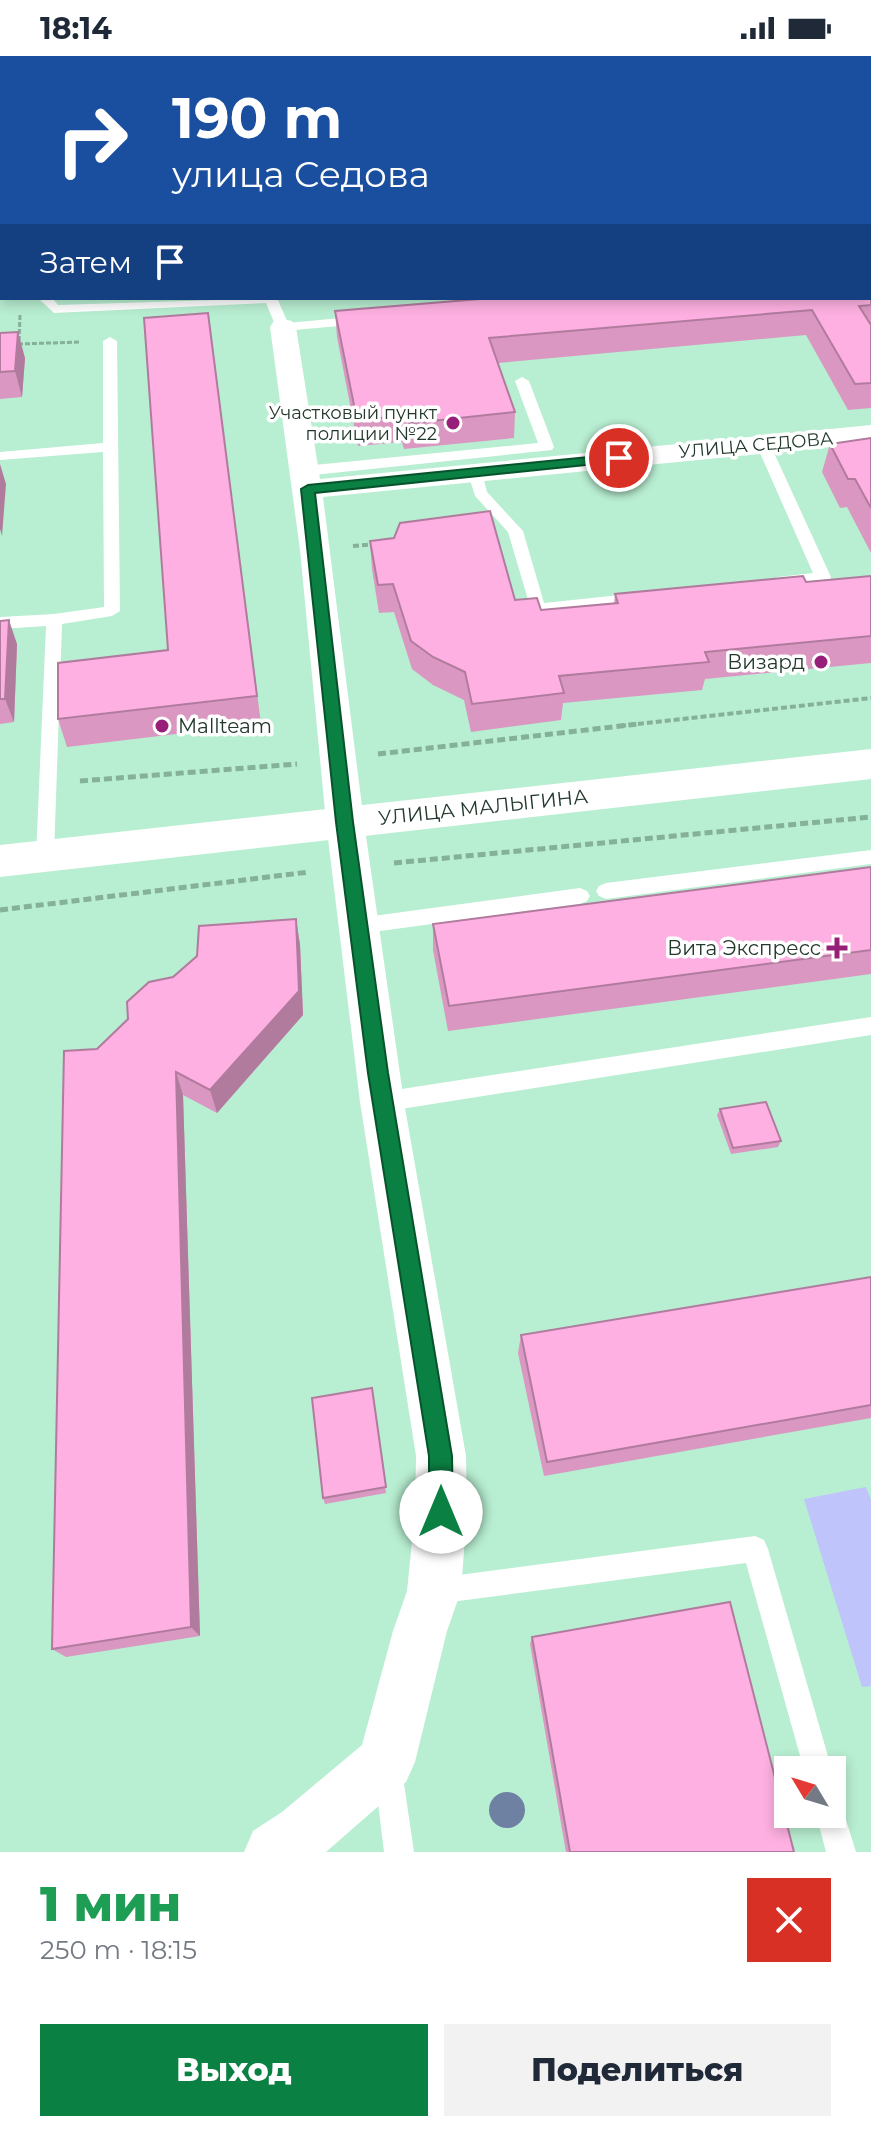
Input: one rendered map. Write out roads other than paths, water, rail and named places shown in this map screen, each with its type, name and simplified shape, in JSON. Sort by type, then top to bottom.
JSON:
[{"type":"street","points":[[274,1852],[303,1833],[386,1762],[420,1631],[434,1591],[441,1512],[441,1456],[382,1102],[345,822],[316,550],[283,327]]},
{"type":"street","name":"УЛИЦА СЕДОВА","points":[[306,480],[475,473],[871,434]]},
{"type":"street","name":"УЛИЦА МАЛЫГИНА","points":[[0,861],[871,764]]},
{"type":"lane","points":[[47,300],[54,309],[249,300]]},
{"type":"lane","points":[[271,300],[283,327],[377,319]]},
{"type":"lane","points":[[0,623],[54,620],[112,611],[110,341]]},
{"type":"lane","points":[[306,480],[547,447],[522,381]]},
{"type":"lane","points":[[760,584],[823,577],[763,444]]},
{"type":"lane","points":[[0,456],[111,447]]},
{"type":"lane","points":[[475,473],[480,493],[515,531],[538,609],[649,596]]},
{"type":"lane","points":[[45,856],[54,620]]},
{"type":"lane","points":[[606,891],[871,857]]},
{"type":"lane","points":[[358,926],[580,896]]},
{"type":"lane","points":[[382,1102],[871,1026]]},
{"type":"lane","points":[[434,1591],[755,1549],[814,1756]]},
{"type":"lane","points":[[386,1762],[399,1852]]},
{"type":"lane","points":[[835,1828],[841,1852]]},
{"type":"place","name":"Участковый пункт полиции №22","points":[[453,423]]},
{"type":"place","name":"Визард","points":[[821,662]]},
{"type":"place","name":"Mallteam","points":[[162,726]]},
{"type":"place","name":"Вита Экспресс","points":[[837,948]]}]
